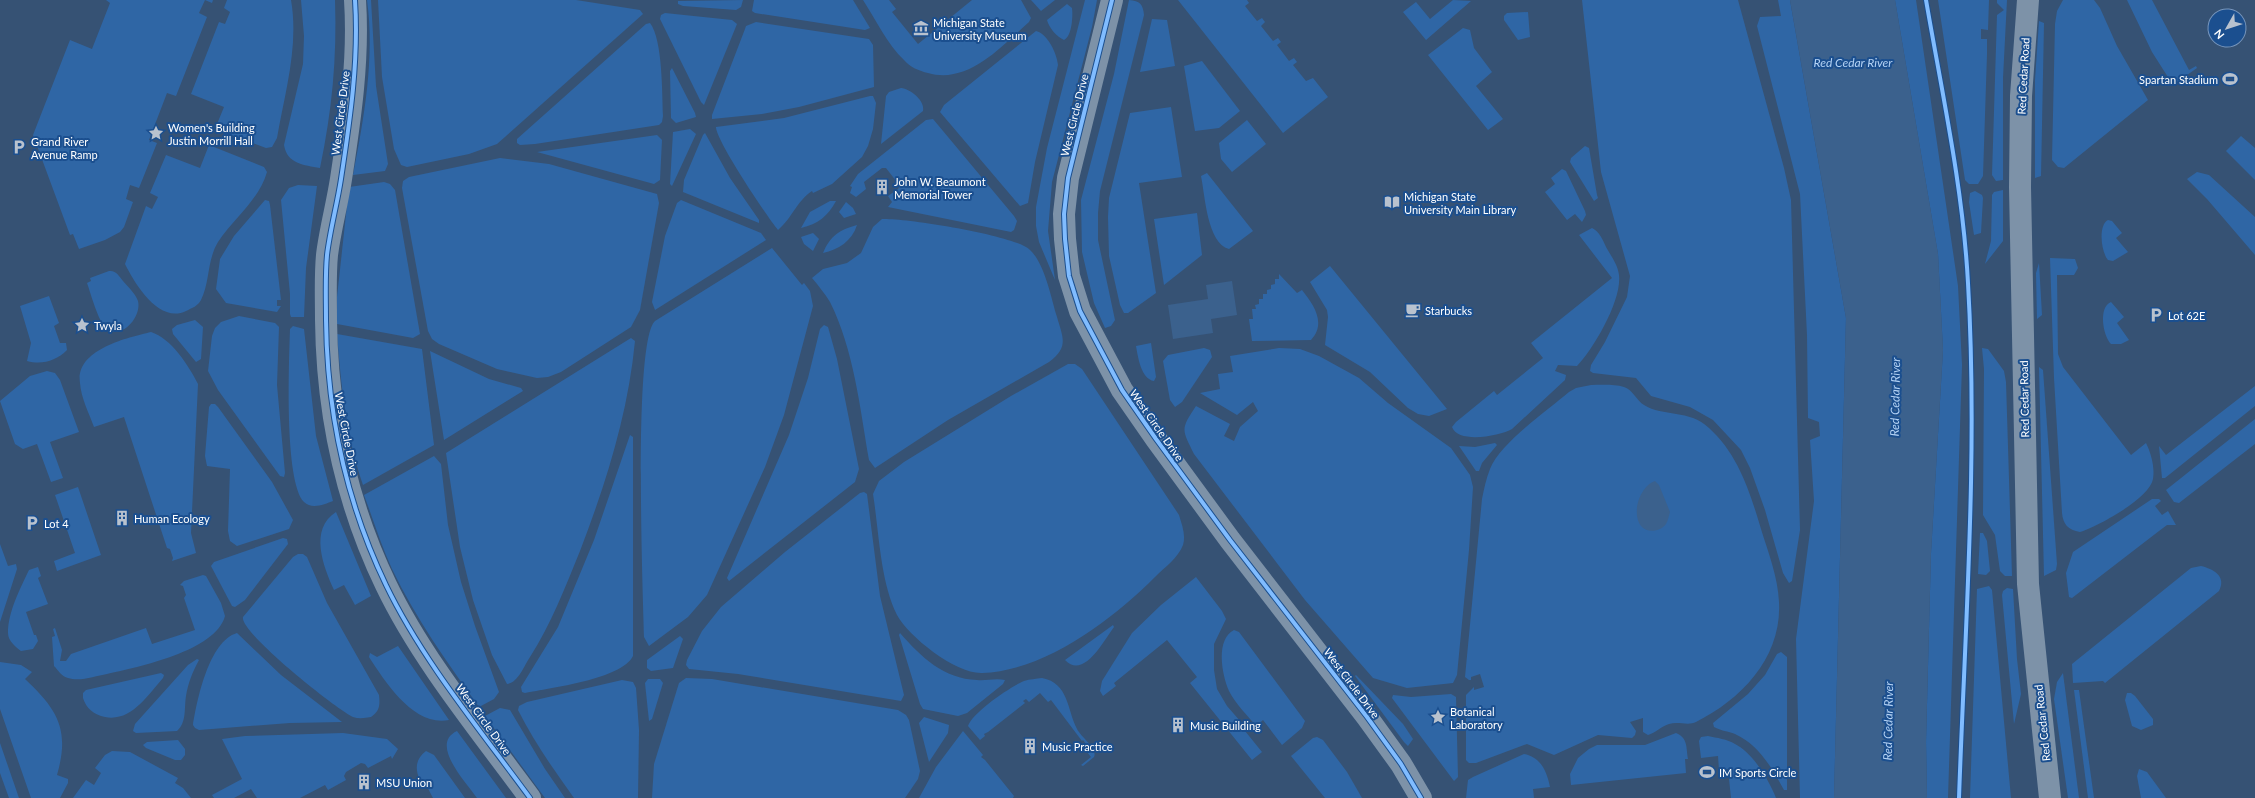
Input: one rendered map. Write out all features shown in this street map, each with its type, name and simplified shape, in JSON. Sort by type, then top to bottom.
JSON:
[{"type":"street","name":"West Circle Drive","points":[[355,0],[357,27],[354,72],[340,181],[327,255],[325,291],[327,370],[340,454],[362,527],[387,586],[436,668],[530,798]]},
{"type":"street","name":"West Circle Drive","points":[[1112,0],[1067,185],[1064,214],[1069,276],[1080,311],[1122,390],[1156,439],[1230,540],[1371,723],[1401,764],[1421,798]]},
{"type":"street","name":"Red Cedar Road","points":[[2028,0],[2021,96],[2020,186],[2028,584],[2050,798]]},
{"type":"shaded area","points":[[106,0],[205,0],[199,13],[207,17],[176,96],[167,93],[149,140],[157,143],[139,188],[130,185],[126,199],[133,202],[124,227],[120,232],[105,240],[79,249],[73,234],[70,235],[33,135],[70,40],[92,49],[110,3]]},
{"type":"shaded area","points":[[205,0],[213,0],[212,3]]},
{"type":"shaded area","points":[[227,0],[291,0],[293,34],[290,69],[277,138],[272,147],[266,148],[215,129],[224,107],[191,94],[219,22],[225,24],[230,12],[224,8]]},
{"type":"shaded area","points":[[301,0],[335,0],[333,84],[328,126],[320,168],[292,160],[284,145],[303,64],[304,36]]},
{"type":"shaded area","points":[[367,0],[371,0],[376,86],[388,164],[385,171],[353,175],[361,132],[369,66],[370,44]]},
{"type":"shaded area","points":[[378,0],[576,0],[640,10],[643,14],[497,144],[469,154],[407,167],[401,165],[394,149],[382,77]]},
{"type":"shaded area","points":[[743,0],[741,7],[736,10],[683,6],[678,4],[678,1]]},
{"type":"shaded area","points":[[754,0],[853,0],[870,28],[865,30],[755,13],[752,11]]},
{"type":"shaded area","points":[[863,0],[889,0],[896,9],[892,12],[918,44],[972,0],[1021,0],[1031,18],[1029,22],[996,52],[983,61],[957,73],[943,75],[921,71],[912,67],[906,62],[887,39]]},
{"type":"shaded area","points":[[1031,0],[1055,0],[1041,11]]},
{"type":"shaded area","points":[[1085,0],[1097,0],[1092,27],[1052,182],[1048,231],[1055,280],[1039,242],[1036,226],[1036,207],[1047,148]]},
{"type":"shaded area","points":[[1129,0],[1136,1],[1142,6],[1144,15],[1100,191],[1098,240],[1115,320],[1111,326],[1105,328],[1094,303],[1082,252],[1081,200],[1114,74]]},
{"type":"shaded area","points":[[1178,0],[1247,0],[1249,3],[1245,6],[1257,21],[1262,18],[1265,22],[1261,26],[1273,41],[1278,38],[1281,42],[1277,45],[1289,61],[1294,58],[1297,62],[1293,65],[1306,81],[1313,78],[1328,97],[1283,133]]},
{"type":"shaded area","points":[[1453,0],[1471,1],[1426,40],[1403,12],[1416,2],[1430,19]]},
{"type":"shaded area","points":[[1582,0],[1738,0],[1784,168],[1791,200],[1800,530],[1792,581],[1789,583],[1783,573],[1765,510],[1750,468],[1741,450],[1713,420],[1690,407],[1651,396],[1636,378],[1593,373],[1590,371],[1591,365],[1605,342],[1627,297],[1630,276],[1601,172]]},
{"type":"shaded area","points":[[1778,0],[1790,0],[1846,318],[1834,798],[1800,798],[1796,639],[1814,501],[1810,440],[1820,436],[1819,422],[1808,418],[1807,335],[1800,194],[1757,26],[1760,17],[1781,16]]},
{"type":"shaded area","points":[[1895,0],[1916,0],[1958,286],[1962,365],[1948,798],[1927,798],[1926,742],[1931,553],[1943,350],[1938,254]]},
{"type":"shaded area","points":[[1938,0],[1989,0],[1988,30],[1981,29],[1981,39],[1987,39],[1987,54],[1983,176],[1978,184],[1969,184],[1965,180]]},
{"type":"shaded area","points":[[1997,0],[2007,0],[2003,78],[2003,180],[1996,181],[1992,175],[1997,15],[2004,10],[1997,3]]},
{"type":"shaded area","points":[[2063,0],[2094,0],[2100,8],[2117,46],[2148,100],[2064,168],[2058,167],[2052,160],[2055,24],[2057,11]]},
{"type":"shaded area","points":[[2127,0],[2152,0],[2189,70],[2196,66],[2197,68],[2173,85],[2152,52]]},
{"type":"shaded area","points":[[1067,4],[1072,8],[1072,21],[1069,34],[1064,40],[1054,32],[1047,20]]},
{"type":"shaded area","points":[[1528,12],[1530,37],[1518,40],[1504,20],[1504,16],[1507,13]]},
{"type":"shaded area","points":[[665,13],[732,20],[737,24],[704,105],[701,102],[660,19],[661,15]]},
{"type":"shaded area","points":[[1152,19],[1167,20],[1175,66],[1140,72]]},
{"type":"shaded area","points":[[2039,21],[2044,23],[2041,176],[2035,178],[2035,80]]},
{"type":"shaded area","points":[[756,22],[869,39],[873,45],[874,87],[799,107],[762,114],[712,119],[712,115],[746,26]]},
{"type":"shaded area","points":[[650,23],[654,31],[660,54],[663,116],[662,122],[659,125],[535,144],[520,145],[517,143],[517,139],[646,24]]},
{"type":"shaded area","points":[[1463,28],[1470,30],[1474,48],[1492,72],[1476,86],[1503,119],[1488,130],[1428,55]]},
{"type":"shaded area","points":[[1036,31],[1048,40],[1056,55],[1058,65],[1035,162],[1028,203],[1020,206],[940,112],[944,105]]},
{"type":"shaded area","points":[[1202,61],[1240,111],[1219,128],[1195,131],[1184,66]]},
{"type":"shaded area","points":[[672,68],[696,117],[676,123],[671,118],[670,71]]},
{"type":"shaded area","points":[[901,88],[909,90],[919,99],[922,103],[923,111],[881,144],[886,96],[889,92]]},
{"type":"shaded area","points":[[873,96],[876,103],[873,129],[868,146],[862,157],[832,184],[813,193],[812,191],[807,195],[778,230],[753,195],[732,161],[716,127],[784,118]]},
{"type":"shaded area","points":[[1171,107],[1182,177],[1139,183],[1156,293],[1128,313],[1124,313],[1120,305],[1109,256],[1109,198],[1130,113]]},
{"type":"shaded area","points":[[933,119],[1014,216],[1017,221],[1014,230],[1011,232],[888,207],[892,202],[888,196],[900,186],[886,168],[882,168],[864,182],[866,189],[856,197],[850,193],[852,187],[850,186],[858,174],[926,120]]},
{"type":"shaded area","points":[[1247,120],[1266,144],[1232,172],[1221,159],[1219,143]]},
{"type":"shaded area","points":[[690,129],[696,134],[672,186],[670,184],[673,132]]},
{"type":"shaded area","points":[[705,133],[730,178],[759,220],[759,223],[683,192],[684,180]]},
{"type":"shaded area","points":[[657,135],[662,140],[660,180],[654,184],[537,152]]},
{"type":"shaded area","points":[[2241,136],[2255,148],[2255,180],[2226,151]]},
{"type":"shaded area","points":[[209,145],[264,167],[267,172],[252,200],[224,233],[214,249],[206,286],[200,302],[195,307],[176,314],[166,312],[149,300],[135,282],[125,264],[146,206],[152,209],[158,197],[150,193],[166,155],[200,168]]},
{"type":"shaded area","points":[[1585,146],[1589,148],[1598,198],[1594,201],[1570,162],[1571,158]]},
{"type":"shaded area","points":[[500,158],[549,164],[657,194],[659,203],[640,310],[631,327],[561,372],[548,377],[537,378],[497,369],[439,344],[432,339],[428,331],[402,188],[403,181],[409,177]]},
{"type":"shaded area","points":[[1562,169],[1566,171],[1585,211],[1586,215],[1582,222],[1575,214],[1567,220],[1545,192],[1555,184],[1551,178]]},
{"type":"shaded area","points":[[2197,172],[2209,175],[2255,217],[2255,255],[2207,199],[2187,179]]},
{"type":"shaded area","points":[[1207,173],[1253,231],[1229,249],[1222,245],[1216,238],[1208,217],[1201,176]]},
{"type":"shaded area","points":[[384,182],[390,184],[395,190],[420,334],[413,338],[337,324],[337,297],[349,187]]},
{"type":"shaded area","points":[[298,185],[317,186],[306,268],[304,317],[291,317],[281,200],[289,188]]},
{"type":"shaded area","points":[[2003,190],[2003,241],[1985,264],[1991,241],[1992,195],[1994,192]]},
{"type":"shaded area","points":[[1975,191],[1982,195],[1983,198],[1981,233],[1974,235],[1969,202],[1970,193]]},
{"type":"shaded area","points":[[265,200],[269,201],[270,205],[281,300],[277,300],[277,306],[281,306],[277,312],[226,303],[216,289],[220,259],[234,236]]},
{"type":"shaded area","points":[[681,200],[761,233],[766,240],[655,310],[652,302],[665,236],[677,203]]},
{"type":"shaded area","points":[[830,201],[836,201],[830,211],[822,219],[801,228],[810,212]]},
{"type":"shaded area","points":[[846,202],[853,208],[856,214],[844,218],[839,212]]},
{"type":"shaded area","points":[[1197,213],[1202,255],[1164,285],[1154,219]]},
{"type":"shaded area","points":[[882,219],[895,219],[935,224],[983,233],[1020,244],[1030,250],[1044,272],[1063,342],[1060,352],[1049,362],[948,420],[875,468],[869,460],[851,359],[845,340],[830,302],[812,278],[823,269],[847,263],[861,253],[873,227]]},
{"type":"shaded area","points":[[2108,220],[2112,221],[2122,233],[2116,238],[2128,252],[2113,261],[2108,260],[2102,245],[2103,227]]},
{"type":"shaded area","points":[[857,225],[852,236],[844,244],[834,250],[823,253],[829,242],[836,234]]},
{"type":"shaded area","points":[[1592,228],[1599,233],[1616,264],[1619,275],[1619,285],[1612,310],[1591,348],[1577,366],[1558,365],[1555,371],[1566,375],[1565,380],[1512,429],[1498,434],[1480,437],[1470,437],[1456,432],[1452,427],[1456,422],[1494,391],[1497,395],[1543,358],[1531,343],[1612,278],[1579,235]]},
{"type":"shaded area","points":[[813,233],[819,239],[813,251],[804,244],[801,237]]},
{"type":"shaded area","points":[[772,248],[802,285],[804,283],[810,291],[813,306],[784,415],[765,467],[707,595],[688,617],[649,646],[644,637],[641,523],[642,418],[644,373],[648,339],[655,321]]},
{"type":"shaded area","points":[[2050,258],[2075,259],[2078,268],[2074,275],[2057,275],[2058,354],[2063,367],[2131,455],[2146,443],[2153,465],[2153,479],[2150,487],[2143,495],[2122,511],[2080,532],[2072,530],[2067,526],[2062,513],[2054,378]]},
{"type":"shaded area","points":[[2039,263],[2042,315],[2037,319],[2036,273]]},
{"type":"shaded area","points":[[1330,266],[1447,409],[1429,416],[1418,414],[1408,408],[1370,372],[1325,345],[1328,317],[1327,310],[1310,282]]},
{"type":"shaded area","points":[[109,271],[114,271],[117,274],[138,301],[137,314],[134,320],[118,332],[112,331],[103,325],[87,283],[91,281],[90,278]]},
{"type":"shaded area","points":[[1279,274],[1297,293],[1302,290],[1314,307],[1317,314],[1318,327],[1316,334],[1311,340],[1252,341],[1249,319],[1253,319],[1252,309],[1256,309],[1255,305],[1259,304],[1259,299],[1263,299],[1263,294],[1267,294],[1267,290],[1271,289],[1271,285],[1275,284],[1275,279],[1279,279]]},
{"type":"shaded area","points":[[49,296],[59,323],[54,326],[60,343],[66,343],[67,350],[58,357],[48,361],[38,363],[27,361],[31,343],[20,306]]},
{"type":"shaded area","points":[[2111,302],[2124,317],[2117,323],[2129,340],[2121,344],[2111,344],[2104,329],[2104,310]]},
{"type":"shaded area","points":[[239,316],[275,323],[279,327],[277,385],[285,473],[284,477],[280,476],[218,390],[208,371],[212,336],[215,328],[221,322]]},
{"type":"shaded area","points":[[195,320],[203,327],[201,359],[196,362],[173,334],[172,329],[177,325]]},
{"type":"shaded area","points":[[824,325],[828,327],[837,359],[859,469],[855,482],[729,581],[727,578],[789,435],[808,378],[820,329]]},
{"type":"shaded area","points":[[293,326],[304,329],[316,436],[333,501],[318,506],[311,506],[304,502],[298,490],[293,471],[289,420],[289,392],[290,329]]},
{"type":"shaded area","points":[[151,332],[166,340],[172,346],[190,369],[198,384],[191,533],[196,553],[172,561],[173,558],[170,549],[167,548],[124,417],[94,427],[84,400],[80,383],[81,372],[85,362],[94,354],[104,347],[116,342]]},
{"type":"shaded area","points":[[337,334],[422,349],[434,445],[363,485],[348,430],[340,372]]},
{"type":"shaded area","points":[[631,338],[635,341],[627,395],[615,448],[599,500],[580,551],[545,632],[518,677],[511,683],[507,684],[492,655],[473,600],[460,547],[446,453]]},
{"type":"shaded area","points":[[1151,343],[1156,377],[1154,381],[1143,372],[1136,346]]},
{"type":"shaded area","points":[[1204,348],[1210,350],[1212,357],[1182,402],[1175,407],[1170,400],[1163,361],[1168,355]]},
{"type":"shaded area","points":[[1279,348],[1300,349],[1319,356],[1359,378],[1388,403],[1451,448],[1470,475],[1473,487],[1469,550],[1457,675],[1453,683],[1407,688],[1373,678],[1305,600],[1194,454],[1184,430],[1187,420],[1196,406],[1230,424],[1224,436],[1234,441],[1240,427],[1258,411],[1253,402],[1237,415],[1200,393],[1220,389],[1218,374],[1233,372],[1230,356]]},
{"type":"shaded area","points":[[1982,348],[1988,349],[2004,371],[2006,382],[2012,576],[2005,576],[2000,571],[1995,535],[1983,515],[1984,369]]},
{"type":"shaded area","points":[[430,351],[489,379],[521,388],[523,391],[444,440]]},
{"type":"shaded area","points":[[1068,364],[1075,364],[1082,369],[1179,515],[1184,534],[1183,545],[1175,558],[1119,610],[1076,640],[1053,653],[1030,663],[1006,670],[982,673],[971,672],[934,653],[903,624],[897,615],[891,602],[884,572],[873,494],[879,481],[904,462],[1011,396]]},
{"type":"shaded area","points":[[2039,367],[2043,370],[2057,564],[2056,570],[2044,576]]},
{"type":"shaded area","points":[[47,371],[55,373],[60,380],[79,432],[50,442],[63,478],[51,482],[37,444],[23,449],[15,444],[0,401],[30,376]]},
{"type":"shaded area","points":[[1591,385],[1612,385],[1624,387],[1630,390],[1641,403],[1651,409],[1693,418],[1709,428],[1728,450],[1742,474],[1757,515],[1775,574],[1779,602],[1778,622],[1774,641],[1756,674],[1743,688],[1729,701],[1696,722],[1690,724],[1669,724],[1648,735],[1643,732],[1643,718],[1630,722],[1636,731],[1632,738],[1598,735],[1554,755],[1527,744],[1476,763],[1469,763],[1466,760],[1466,695],[1474,687],[1474,690],[1484,687],[1480,674],[1471,677],[1471,680],[1465,677],[1482,499],[1487,476],[1495,459],[1503,449],[1525,428],[1569,392],[1576,388]]},
{"type":"shaded area","points":[[2255,386],[2255,406],[2165,478],[2162,478],[2159,446],[2166,455]]},
{"type":"shaded area","points":[[211,404],[215,404],[218,407],[272,482],[293,520],[289,529],[237,546],[230,541],[228,531],[230,469],[207,466],[205,456],[209,407]]},
{"type":"shaded area","points":[[2255,419],[2255,444],[2179,503],[2174,502],[2166,490]]},
{"type":"shaded area","points":[[630,435],[633,437],[633,656],[626,664],[615,671],[601,676],[567,685],[525,693],[522,692],[521,687],[558,627],[594,540]]},
{"type":"shaded area","points":[[1495,443],[1497,445],[1482,463],[1479,471],[1476,471],[1459,446],[1475,447]]},
{"type":"shaded area","points":[[434,456],[441,464],[448,525],[461,582],[499,692],[494,699],[479,707],[432,640],[401,587],[384,551],[364,495]]},
{"type":"shaded area","points":[[78,487],[101,555],[57,571],[54,561],[75,553],[55,495]]},
{"type":"shaded area","points":[[864,492],[867,494],[880,596],[904,695],[901,701],[738,674],[689,669],[686,665],[687,660],[702,631],[721,607],[785,552],[860,493]]},
{"type":"shaded area","points":[[2152,499],[2159,499],[2161,501],[2155,506],[2162,515],[2168,511],[2176,525],[2167,525],[2072,598],[2069,597],[2066,573],[2073,552]]},
{"type":"shaded area","points":[[336,512],[371,596],[355,605],[344,585],[334,590],[323,559],[321,538],[323,528],[328,519]]},
{"type":"shaded area","points":[[1980,533],[1983,533],[1987,541],[1990,571],[1986,575],[1978,574]]},
{"type":"shaded area","points":[[283,538],[287,539],[288,544],[245,600],[235,607],[232,606],[211,566],[214,562]]},
{"type":"shaded area","points":[[0,544],[8,566],[16,564],[17,569],[0,622]]},
{"type":"shaded area","points":[[298,554],[303,554],[307,557],[327,603],[379,695],[379,708],[371,717],[353,717],[328,700],[290,670],[256,638],[246,625],[243,617],[293,557]]},
{"type":"shaded area","points":[[2201,566],[2218,574],[2221,581],[2219,591],[2105,683],[2103,681],[2073,683],[2072,664],[2191,568]]},
{"type":"shaded area","points":[[38,567],[41,576],[38,578],[48,604],[26,612],[34,635],[36,635],[38,641],[33,649],[21,651],[13,644],[8,636],[10,617],[15,601],[29,570]]},
{"type":"shaded area","points":[[203,575],[206,576],[221,603],[225,616],[219,628],[207,639],[192,648],[156,662],[88,678],[73,679],[66,677],[62,675],[54,666],[52,637],[55,636],[53,629],[55,628],[62,650],[60,661],[66,661],[71,654],[146,628],[152,644],[195,630],[184,598],[186,595],[183,586],[180,585],[184,581]]},
{"type":"shaded area","points":[[1196,577],[1222,611],[1226,619],[1214,644],[1214,670],[1217,689],[1227,706],[1247,729],[1245,731],[1262,752],[1252,760],[1190,683],[1197,677],[1167,640],[1114,683],[1116,686],[1103,696],[1100,691],[1102,681],[1132,633],[1161,605]]},
{"type":"shaded area","points":[[1989,586],[1992,590],[2011,798],[1970,798],[1977,589]]},
{"type":"shaded area","points":[[2007,588],[2013,589],[2017,659],[2021,694],[2014,724],[2002,595],[2003,591]]},
{"type":"shaded area","points":[[1113,625],[1114,627],[1099,648],[1086,662],[1079,665],[1072,665],[1065,660]]},
{"type":"shaded area","points":[[1234,630],[1239,632],[1305,721],[1302,728],[1282,745],[1263,720],[1256,726],[1238,704],[1226,684],[1222,667],[1222,649],[1228,635]]},
{"type":"shaded area","points":[[237,633],[281,675],[342,722],[290,723],[199,730],[195,728],[193,725],[201,687],[212,659],[219,647],[227,638]]},
{"type":"shaded area","points":[[900,633],[925,658],[934,665],[954,676],[965,679],[1005,680],[1003,684],[967,713],[958,716],[923,709],[920,704],[899,635]]},
{"type":"shaded area","points":[[680,636],[683,639],[673,668],[651,671],[647,668],[647,660]]},
{"type":"shaded area","points":[[398,646],[449,720],[436,720],[424,717],[413,710],[402,701],[384,679],[369,657],[370,653],[377,657]]},
{"type":"shaded area","points":[[1781,652],[1787,657],[1787,790],[1784,790],[1770,766],[1751,744],[1735,734],[1714,727],[1713,723],[1748,694],[1765,675],[1777,654]]},
{"type":"shaded area","points":[[197,659],[199,660],[191,677],[187,691],[184,719],[177,731],[136,733],[133,731],[135,724],[188,665]]},
{"type":"shaded area","points":[[0,662],[21,665],[32,672],[25,679],[46,701],[58,722],[62,745],[61,759],[57,775],[68,779],[68,783],[60,798],[31,798],[0,709]]},
{"type":"shaded area","points":[[161,673],[164,675],[163,678],[144,700],[131,712],[123,716],[105,717],[97,715],[88,708],[84,702],[83,693],[86,690]]},
{"type":"shaded area","points":[[2063,673],[2079,798],[2068,798],[2054,699],[2057,682]]},
{"type":"shaded area","points":[[1356,675],[1403,724],[1413,739],[1408,746],[1355,676]]},
{"type":"shaded area","points":[[686,678],[712,679],[898,710],[906,715],[909,720],[920,771],[918,779],[905,798],[652,798],[654,764],[679,683]]},
{"type":"shaded area","points":[[1042,678],[1051,681],[1062,691],[1077,729],[1094,750],[1094,757],[1083,766],[1081,765],[1091,757],[1083,747],[1086,744],[1083,740],[1082,741],[1051,700],[1048,702],[1040,693],[1029,702],[1026,699],[1023,701],[1025,703],[984,734],[985,736],[980,740],[968,726],[971,720],[993,700],[1024,681]]},
{"type":"shaded area","points":[[648,679],[660,679],[663,683],[652,719],[649,721],[645,683]]},
{"type":"shaded area","points":[[622,680],[633,682],[636,688],[639,730],[638,798],[574,798],[537,745],[518,710],[519,706],[527,702]]},
{"type":"shaded area","points":[[2074,690],[2079,690],[2094,798],[2088,798]]},
{"type":"shaded area","points":[[2127,693],[2131,693],[2135,696],[2153,719],[2153,725],[2141,730],[2132,726],[2125,700]]},
{"type":"shaded area","points":[[1451,694],[1456,697],[1458,777],[1454,781],[1392,698],[1393,695],[1411,697]]},
{"type":"shaded area","points":[[500,708],[510,710],[545,769],[565,798],[545,798],[485,716]]},
{"type":"shaded area","points":[[924,717],[949,725],[948,733],[929,762],[919,723]]},
{"type":"shaded area","points":[[457,731],[506,798],[477,798],[465,783],[448,754],[447,745],[449,737]]},
{"type":"shaded area","points":[[963,731],[983,755],[981,757],[1014,796],[1013,798],[919,798],[936,767]]},
{"type":"shaded area","points":[[343,733],[387,739],[398,749],[392,759],[391,756],[368,768],[365,764],[361,763],[346,772],[344,776],[346,780],[328,790],[325,785],[300,798],[257,798],[251,789],[234,798],[214,798],[212,795],[242,779],[222,739],[245,736]]},
{"type":"shaded area","points":[[1676,733],[1683,737],[1686,743],[1688,759],[1685,759],[1686,773],[1571,785],[1570,774],[1578,758],[1589,749],[1597,745],[1645,745]]},
{"type":"shaded area","points":[[1708,736],[1732,742],[1742,748],[1754,760],[1765,775],[1776,798],[1731,798],[1728,769],[1719,770],[1718,756],[1701,758],[1699,741],[1701,737]]},
{"type":"shaded area","points":[[1317,737],[1323,740],[1347,772],[1362,798],[1325,798],[1291,756],[1313,738]]},
{"type":"shaded area","points":[[178,740],[185,749],[185,755],[181,760],[175,760],[146,748],[143,745],[147,742]]},
{"type":"shaded area","points":[[0,743],[19,798],[9,798],[0,773]]},
{"type":"shaded area","points":[[112,751],[130,752],[178,778],[175,783],[183,788],[191,798],[73,798],[86,780],[94,785],[101,773],[95,768],[105,755]]},
{"type":"shaded area","points":[[426,751],[434,755],[465,798],[433,798],[423,779],[420,780],[417,772],[418,761],[422,754]]},
{"type":"shaded area","points":[[1524,754],[1535,758],[1539,762],[1545,771],[1550,787],[1533,789],[1534,798],[1466,798],[1468,780]]},
{"type":"shaded area","points":[[2139,769],[2147,772],[2166,798],[2141,798],[2137,776]]},
{"type":"water","name":"Red Cedar River","points":[[1790,0],[1895,0],[1938,254],[1943,350],[1931,553],[1926,741],[1927,798],[1834,798],[1846,318]]},
{"type":"water","points":[[1232,281],[1237,315],[1211,319],[1213,333],[1173,339],[1168,305],[1208,299],[1206,285]]},
{"type":"water","points":[[1655,481],[1659,485],[1670,512],[1667,523],[1664,526],[1658,530],[1651,531],[1641,526],[1638,521],[1637,507],[1641,494],[1645,488]]},
{"type":"cycle path","points":[[355,0],[356,45],[353,90],[341,179],[328,246],[326,271],[327,354],[330,389],[341,456],[360,522],[372,554],[401,613],[434,668],[530,798]]},
{"type":"cycle path","points":[[1112,0],[1068,178],[1064,214],[1069,276],[1080,311],[1122,390],[1156,439],[1230,540],[1367,717],[1401,764],[1421,798]]},
{"type":"cycle path","points":[[1926,0],[1962,212],[1968,283],[1971,347],[1972,412],[1970,540],[1959,798]]},
{"type":"place","name":"Michigan State University Museum","points":[[921,28]]},
{"type":"place","name":"Spartan Stadium","points":[[2230,79]]},
{"type":"place","name":"Women's Building Justin Morrill Hall","points":[[156,133]]},
{"type":"place","name":"Grand River Avenue Ramp","points":[[19,147]]},
{"type":"place","name":"John W. Beaumont Memorial Tower","points":[[882,187]]},
{"type":"place","name":"Michigan State University Main Library","points":[[1392,202]]},
{"type":"place","name":"Starbucks","points":[[1413,310]]},
{"type":"place","name":"Lot 62E","points":[[2156,315]]},
{"type":"place","name":"Twyla","points":[[82,325]]},
{"type":"place","name":"Human Ecology","points":[[122,518]]},
{"type":"place","name":"Lot 4","points":[[32,523]]},
{"type":"place","name":"Botanical Laboratory","points":[[1438,717]]},
{"type":"place","name":"Music Building","points":[[1178,725]]},
{"type":"place","name":"Music Practice","points":[[1030,746]]},
{"type":"place","name":"IM Sports Circle","points":[[1707,772]]},
{"type":"place","name":"MSU Union","points":[[364,782]]}]
